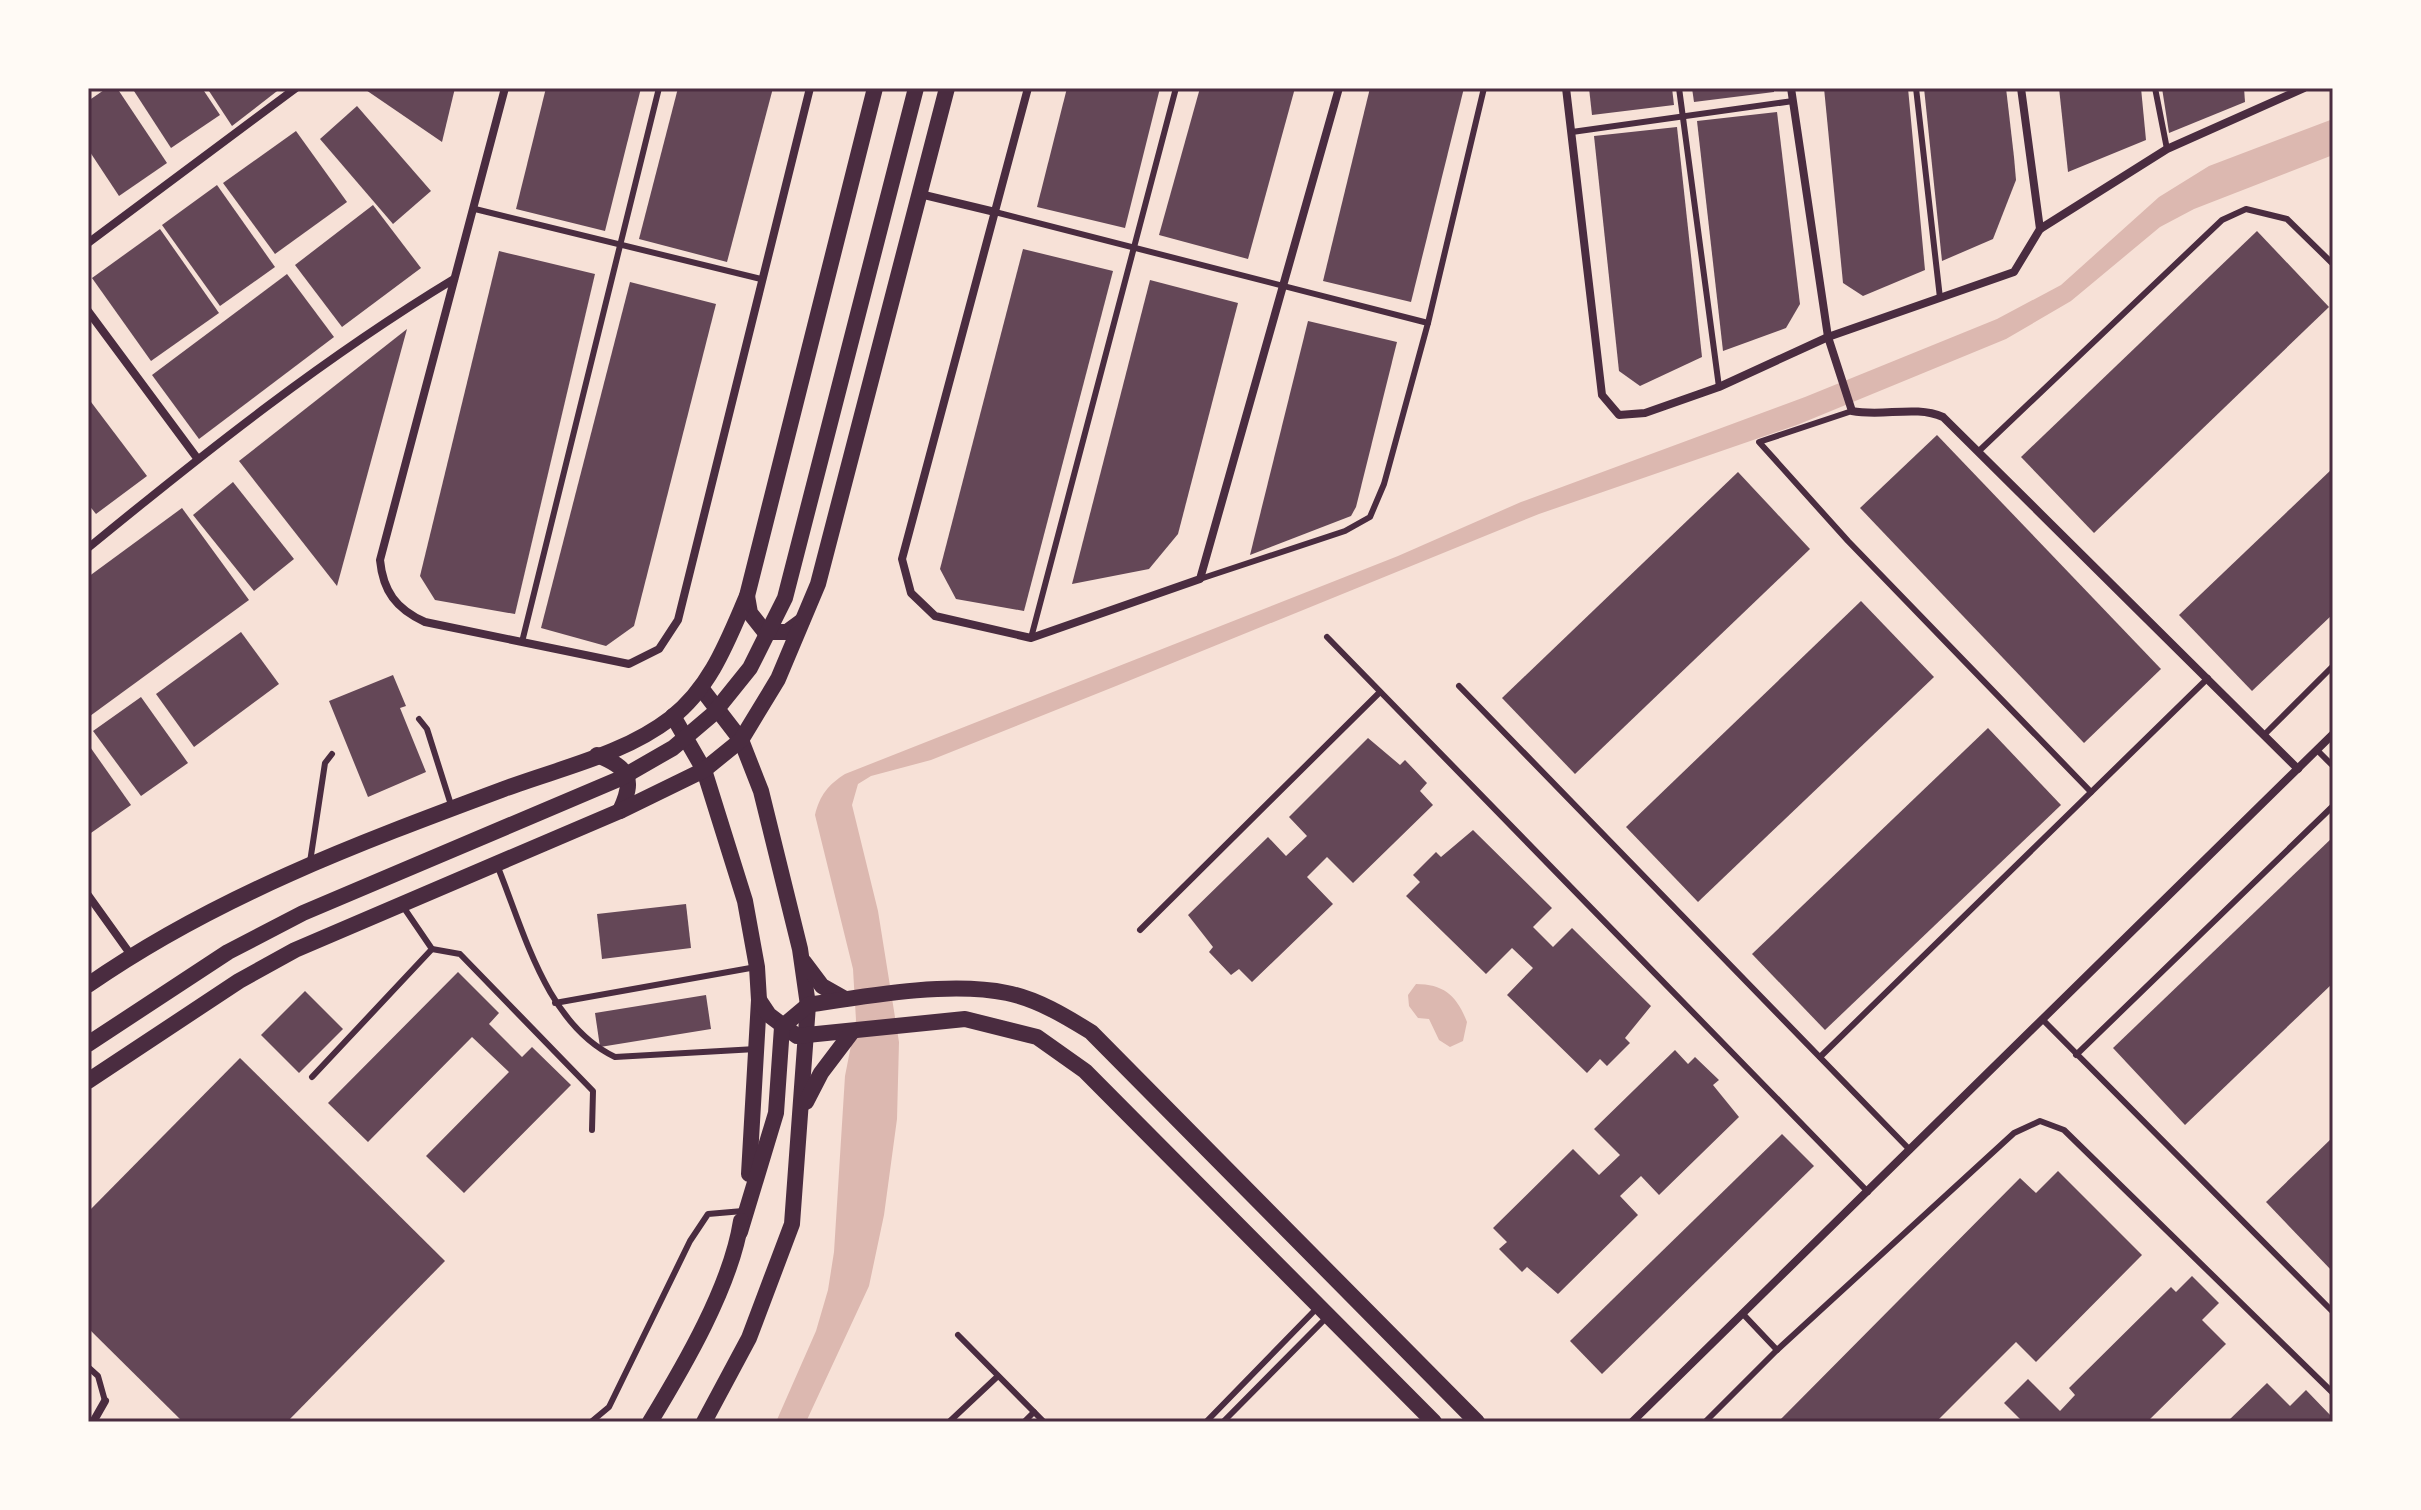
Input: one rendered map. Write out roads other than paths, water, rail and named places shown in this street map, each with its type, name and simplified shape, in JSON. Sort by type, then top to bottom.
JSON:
[{"type":"main road","points":[[88,985],[131,955],[310,862],[625,746],[673,716],[701,688],[722,654],[747,596],[875,88]]},
{"type":"main road","points":[[88,1044],[228,952],[303,913],[619,779],[673,748],[713,714],[750,668],[785,598],[916,88]]},
{"type":"main road","points":[[88,1081],[239,981],[295,950],[620,811],[704,770],[741,740],[778,679],[806,616],[824,563],[947,88]]},
{"type":"main road","points":[[747,596],[755,624],[765,632],[796,628],[806,616]]},
{"type":"main road","points":[[701,688],[741,740],[761,791],[800,949],[808,1005],[803,1107],[792,1224],[749,1338],[704,1422]]},
{"type":"main road","points":[[673,716],[704,770],[745,901],[757,967],[759,1000],[751,1163],[740,1232]]},
{"type":"main road","points":[[597,755],[623,768],[629,779],[629,791],[620,811]]},
{"type":"main road","points":[[800,949],[813,977],[848,999]]},
{"type":"main road","points":[[650,1422],[692,1351],[740,1232],[776,1113],[782,1027],[808,1005],[898,992],[981,990],[1007,993],[1064,1015],[1091,1032],[1477,1422]]},
{"type":"main road","points":[[759,1000],[782,1027],[797,1036],[965,1019],[1037,1037],[1085,1071],[1434,1422]]},
{"type":"main road","points":[[803,1107],[821,1073],[852,1032]]},
{"type":"street","points":[[88,243],[296,88]]},
{"type":"street","points":[[505,88],[380,560],[382,580],[392,599],[408,614],[425,622],[629,664],[659,649],[678,620],[810,88]]},
{"type":"street","points":[[1028,88],[902,559],[911,593],[935,616],[1031,638],[1200,579],[1339,88]]},
{"type":"street","points":[[1566,88],[1602,395],[1619,415],[1645,413],[1719,387],[1828,337],[2014,272],[2040,229],[2167,149],[2279,92],[2304,88]]},
{"type":"street","points":[[1791,88],[1828,337],[1852,411],[1872,415],[1928,410],[1943,417],[1980,450],[2298,769]]},
{"type":"street","points":[[2021,88],[2040,229]]},
{"type":"street","points":[[920,194],[995,212]]},
{"type":"street","points":[[88,548],[197,458],[395,315],[454,279]]},
{"type":"street","points":[[88,311],[197,458]]},
{"type":"street","points":[[1632,1422],[2333,734]]},
{"type":"street","points":[[88,895],[131,955]]},
{"type":"street","points":[[93,1422],[105,1401]]},
{"type":"lane","points":[[522,642],[659,88]]},
{"type":"lane","points":[[1031,638],[1176,88]]},
{"type":"lane","points":[[1200,579],[1345,531],[1370,517],[1384,484],[1428,323],[1484,88]]},
{"type":"lane","points":[[1679,88],[1719,387]]},
{"type":"lane","points":[[1916,88],[1940,298]]},
{"type":"lane","points":[[2155,88],[2167,149]]},
{"type":"lane","points":[[1572,132],[1793,101]]},
{"type":"lane","points":[[475,209],[761,279]]},
{"type":"lane","points":[[1980,450],[2222,220],[2246,209],[2287,219],[2333,264]]},
{"type":"lane","points":[[995,212],[1428,323]]},
{"type":"lane","points":[[1852,411],[1759,442],[1848,541],[2091,792]]},
{"type":"lane","points":[[1327,637],[1868,1192]]},
{"type":"lane","points":[[2264,735],[2333,666]]},
{"type":"lane","points":[[1820,1057],[2208,678]]},
{"type":"lane","points":[[1459,686],[1910,1150]]},
{"type":"lane","points":[[1140,930],[1380,692]]},
{"type":"lane","points":[[419,719],[427,729],[453,809]]},
{"type":"lane","points":[[2317,750],[2333,766]]},
{"type":"lane","points":[[310,862],[325,763],[332,754]]},
{"type":"lane","points":[[2076,1055],[2333,806]]},
{"type":"lane","points":[[497,865],[555,1003],[597,1049],[615,1057],[757,1049]]},
{"type":"lane","points":[[402,905],[432,949],[460,954],[593,1091],[592,1130]]},
{"type":"lane","points":[[312,1077],[432,949]]},
{"type":"lane","points":[[555,1003],[757,967]]},
{"type":"lane","points":[[2042,1019],[2333,1312]]},
{"type":"lane","points":[[1705,1422],[1777,1350],[2014,1133],[2040,1121],[2064,1130],[2333,1393]]},
{"type":"lane","points":[[591,1422],[609,1407],[690,1241],[708,1214],[743,1211]]},
{"type":"lane","points":[[1206,1422],[1324,1311]]},
{"type":"lane","points":[[1223,1422],[1324,1311]]},
{"type":"lane","points":[[1743,1314],[1777,1350]]},
{"type":"lane","points":[[958,1335],[1044,1422]]},
{"type":"lane","points":[[88,1367],[98,1376],[105,1401]]},
{"type":"lane","points":[[949,1422],[998,1376]]},
{"type":"lane","points":[[1024,1422],[1034,1412]]}]
